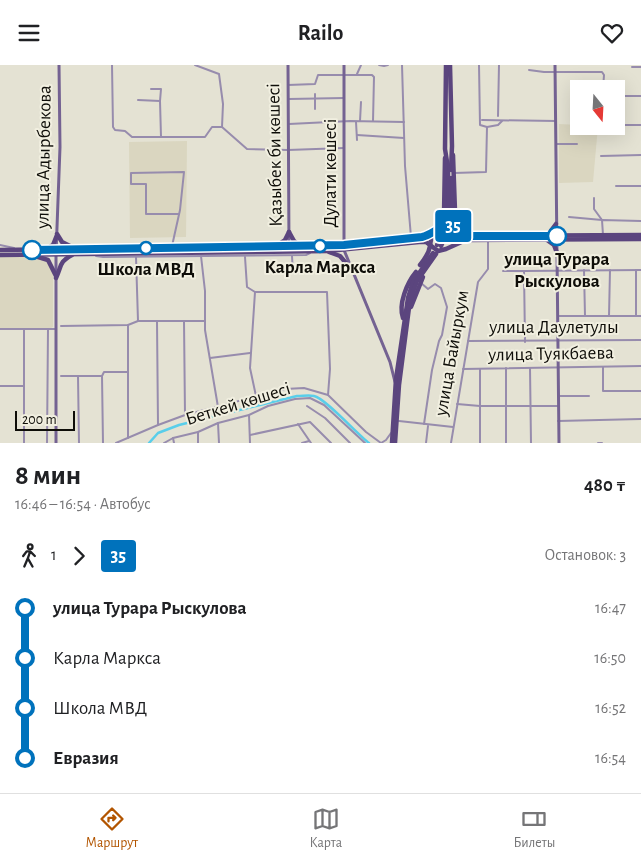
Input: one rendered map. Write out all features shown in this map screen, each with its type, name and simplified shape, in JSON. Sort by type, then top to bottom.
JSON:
[{"type":"main road","name":"улица Адырбекова","points":[[56,443],[56,252],[60,147],[59,65]]},
{"type":"main road","name":"Қазыбек би көшесі","points":[[288,65],[290,254]]},
{"type":"main road","name":"Дулати көшесі","points":[[344,65],[344,248],[390,362],[396,385]]},
{"type":"main road","points":[[393,443],[406,318],[420,282],[442,247],[444,230],[446,65]]},
{"type":"main road","points":[[450,65],[454,211],[458,237],[455,244]]},
{"type":"main road","points":[[555,65],[559,443]]},
{"type":"main road","points":[[445,149],[448,168],[448,222],[452,147]]},
{"type":"main road","points":[[547,238],[556,223]]},
{"type":"main road","points":[[0,256],[75,251],[164,250],[238,255],[290,254],[328,251],[429,236],[444,230],[448,225],[453,225],[464,234],[472,236],[557,238],[641,235]]},
{"type":"main road","points":[[270,246],[282,243],[289,232],[296,243],[306,246]]},
{"type":"main road","points":[[406,318],[401,311],[407,287],[426,256],[430,247],[430,239],[434,233]]},
{"type":"main road","points":[[46,249],[53,245],[57,235]]},
{"type":"main road","points":[[57,235],[62,242],[75,251],[95,254],[164,250],[172,247],[306,246],[344,248],[419,242],[426,242],[436,250],[466,240],[547,238],[554,245],[557,253]]},
{"type":"main road","points":[[603,237],[641,239]]},
{"type":"main road","points":[[0,250],[46,249],[56,252]]},
{"type":"main road","points":[[56,278],[60,264],[75,251]]},
{"type":"main road","points":[[328,251],[340,256],[351,269]]},
{"type":"main road","points":[[393,443],[392,431],[396,379],[413,282],[434,254]]},
{"type":"main road","points":[[31,255],[49,261],[56,278]]},
{"type":"main road","points":[[390,362],[395,365],[399,363]]},
{"type":"street","points":[[112,65],[112,127],[115,131],[125,131],[132,137],[206,137],[212,127],[222,127],[247,149],[344,148]]},
{"type":"street","points":[[195,65],[219,74],[223,104],[222,127]]},
{"type":"street","points":[[357,74],[361,65]]},
{"type":"street","points":[[379,65],[384,67],[388,65]]},
{"type":"street","points":[[402,65],[405,166],[412,239]]},
{"type":"street","points":[[479,65],[480,125],[487,127],[496,126],[502,121]]},
{"type":"street","points":[[498,116],[499,65]]},
{"type":"street","points":[[632,67],[641,67]]},
{"type":"street","points":[[529,70],[602,72],[604,80]]},
{"type":"street","points":[[288,85],[314,84],[317,76],[344,74],[372,75],[374,77],[373,121]]},
{"type":"street","points":[[151,89],[162,89],[160,101],[161,137]]},
{"type":"street","points":[[314,109],[315,94]]},
{"type":"street","points":[[625,96],[641,96]]},
{"type":"street","points":[[288,99],[344,98]]},
{"type":"street","points":[[138,100],[160,101]]},
{"type":"street","points":[[360,121],[361,103]]},
{"type":"street","points":[[288,124],[356,121],[404,122]]},
{"type":"street","points":[[356,121],[357,139]]},
{"type":"street","points":[[482,121],[556,121]]},
{"type":"street","points":[[625,125],[641,125]]},
{"type":"street","points":[[454,173],[486,173],[487,127]]},
{"type":"street","points":[[356,135],[404,138]]},
{"type":"street","points":[[556,144],[577,144]]},
{"type":"street","points":[[601,156],[641,155]]},
{"type":"street","points":[[172,247],[179,214],[184,172],[131,173],[131,184],[146,184],[146,214],[179,214]]},
{"type":"street","points":[[616,186],[641,186]]},
{"type":"street","points":[[594,197],[594,209],[602,220],[603,237]]},
{"type":"street","points":[[569,217],[641,221]]},
{"type":"street","name":"улица Байыркум","points":[[451,443],[478,282],[488,269],[488,240]]},
{"type":"street","points":[[0,245],[18,250]]},
{"type":"street","points":[[95,254],[98,257],[238,255],[245,257],[290,254],[293,273],[299,273]]},
{"type":"street","points":[[201,256],[205,291],[204,321],[218,407]]},
{"type":"street","points":[[136,257],[138,321]]},
{"type":"street","points":[[245,257],[247,287],[255,292],[328,292],[330,369],[328,395]]},
{"type":"street","points":[[584,270],[585,316]]},
{"type":"street","points":[[609,316],[610,270]]},
{"type":"street","points":[[636,270],[636,316]]},
{"type":"street","points":[[503,271],[641,270]]},
{"type":"street","points":[[524,271],[524,342]]},
{"type":"street","points":[[420,282],[428,289],[435,284],[441,288],[447,307],[442,335],[432,370],[424,424]]},
{"type":"street","points":[[255,292],[250,368],[256,396]]},
{"type":"street","points":[[557,317],[641,316]]},
{"type":"street","points":[[61,326],[128,325],[138,321],[204,321]]},
{"type":"street","points":[[184,321],[185,415]]},
{"type":"street","points":[[157,322],[158,425]]},
{"type":"street","points":[[128,325],[128,438]]},
{"type":"street","points":[[0,329],[56,329]]},
{"type":"street","points":[[24,329],[24,443]]},
{"type":"street","points":[[47,443],[48,329]]},
{"type":"street","name":"улица Даулетулы","points":[[468,341],[558,342],[641,340]]},
{"type":"street","points":[[210,358],[251,353]]},
{"type":"street","name":"улица Туякбаева","points":[[462,369],[641,366]]},
{"type":"street","points":[[603,367],[603,391],[641,391]]},
{"type":"street","points":[[506,368],[506,443]]},
{"type":"street","points":[[530,368],[531,443]]},
{"type":"street","points":[[480,369],[480,443]]},
{"type":"street","points":[[61,376],[102,376],[104,373],[128,372]]},
{"type":"street","points":[[78,376],[79,443]]},
{"type":"street","points":[[102,376],[103,443]]},
{"type":"street","points":[[0,386],[23,386]]},
{"type":"street","points":[[116,443],[185,415],[294,388],[312,389],[328,395],[366,432],[381,443],[386,440],[392,431]]},
{"type":"street","points":[[558,396],[589,396]]},
{"type":"street","name":"Беткей көшесі","points":[[164,443],[173,438],[218,423],[249,415],[268,405],[310,397],[324,405],[365,443]]},
{"type":"street","points":[[457,404],[480,406],[558,406]]},
{"type":"street","points":[[307,406],[325,418],[350,443]]},
{"type":"street","points":[[249,415],[250,443]]},
{"type":"street","points":[[558,421],[641,419]]},
{"type":"street","points":[[396,421],[453,427]]},
{"type":"street","points":[[218,423],[219,443]]},
{"type":"street","points":[[250,435],[298,424],[313,423],[330,443]]},
{"type":"street","points":[[298,424],[310,442],[302,443]]},
{"type":"street","points":[[426,443],[428,424]]},
{"type":"street","points":[[198,431],[198,443]]},
{"type":"street","points":[[173,438],[174,443]]},
{"type":"shaded area","points":[[559,124],[570,125],[570,135],[597,135],[593,182],[559,183]]},
{"type":"shaded area","points":[[187,141],[186,237],[130,238],[129,142]]},
{"type":"shaded area","points":[[0,257],[46,259],[53,266],[53,327],[49,329],[0,328]]},
{"type":"waterway","points":[[149,443],[158,433],[179,425],[297,396],[314,396],[319,398],[369,443]]},
{"type":"bus line","name":"35","points":[[32,250],[344,245],[429,236],[439,228],[448,225],[453,225],[460,232],[472,236],[557,236]]},
{"type":"place","name":"улица Турара Рыскулова","points":[[557,236]]},
{"type":"place","name":"Карла Маркса","points":[[320,246]]},
{"type":"place","name":"Школа МВД","points":[[146,248]]}]
